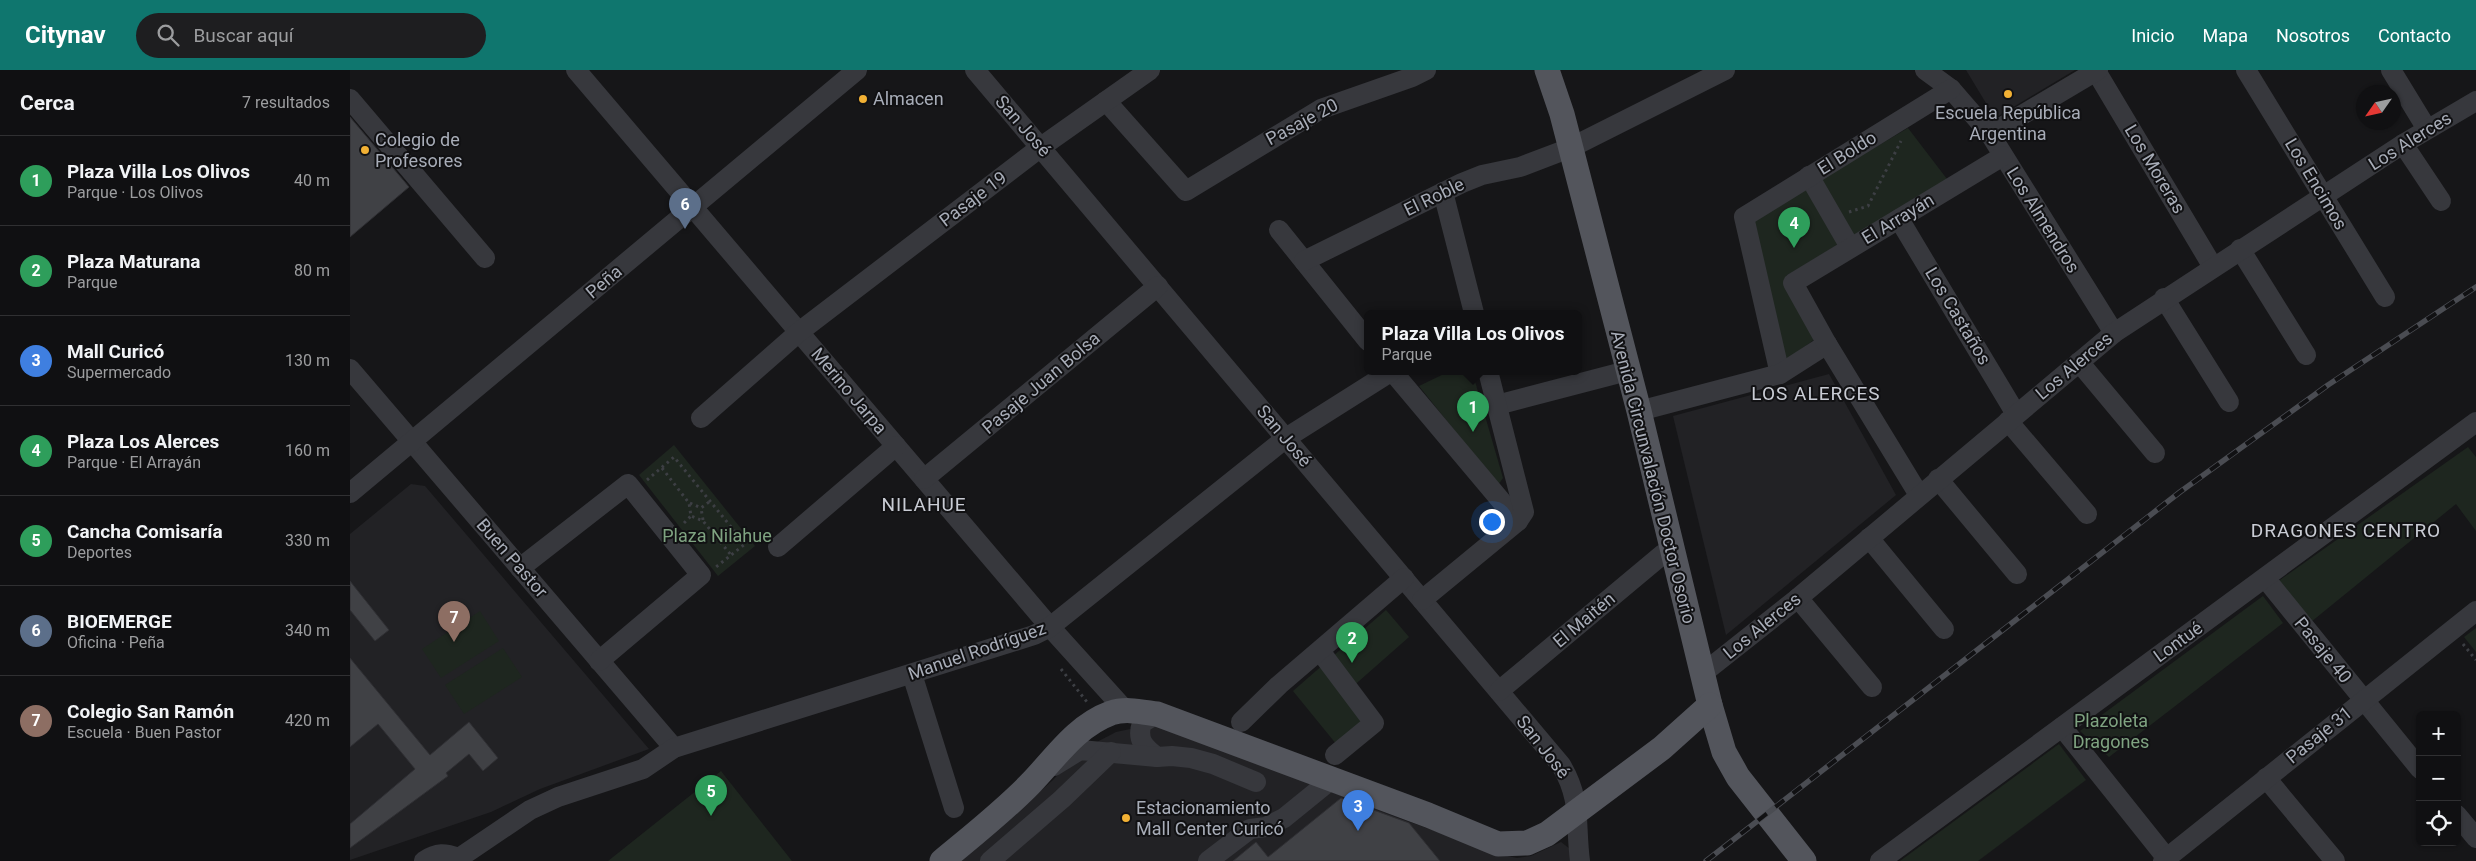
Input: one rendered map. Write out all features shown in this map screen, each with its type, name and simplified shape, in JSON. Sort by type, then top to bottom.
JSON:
[{"type":"main road","name":"Avenida Circunvalación Doctor Osorio","points":[[1547,70],[1570,148],[1639,411],[1671,551],[1710,705],[1724,752],[1738,777],[1804,861]]},
{"type":"main road","points":[[942,861],[1031,783],[1063,747],[1100,718],[1126,710],[1157,714],[1332,779],[1492,842],[1508,846],[1535,841],[1662,748],[1710,705]]},
{"type":"main road","points":[[1662,748],[1687,739],[1698,739],[1724,752]]},
{"type":"street","name":"Merino Jarpa","points":[[576,70],[1050,627],[1126,710]]},
{"type":"street","name":"Peña","points":[[350,493],[857,70]]},
{"type":"street","name":"San José","points":[[975,70],[1561,765],[1572,783],[1577,810],[1577,837],[1580,861]]},
{"type":"street","name":"Pasaje 19","points":[[701,418],[799,332],[1041,147],[1150,70]]},
{"type":"street","name":"Pasaje 20","points":[[1106,101],[1186,191],[1313,113],[1393,76],[1426,70]]},
{"type":"street","name":"Los Almendros","points":[[1925,70],[1951,89],[1990,134],[2114,332]]},
{"type":"street","points":[[1990,134],[2097,70]]},
{"type":"street","name":"Los Moreras","points":[[2097,70],[2213,267]]},
{"type":"street","name":"Los Encimos","points":[[2246,70],[2385,297]]},
{"type":"street","points":[[2391,70],[2427,129]]},
{"type":"street","name":"El Roble","points":[[1304,261],[1443,192],[1482,176],[1520,166],[1570,148],[1716,72]]},
{"type":"street","name":"El Boldo","points":[[1780,374],[1744,217],[1951,89]]},
{"type":"street","points":[[350,99],[485,258]]},
{"type":"street","name":"Los Alerces","points":[[1702,674],[1798,598],[2114,332],[2403,144],[2476,101]]},
{"type":"street","points":[[2403,144],[2441,201]]},
{"type":"street","name":"El Arrayán","points":[[1827,344],[1793,283],[2003,156]]},
{"type":"street","points":[[1809,176],[1850,247]]},
{"type":"street","points":[[1443,192],[1473,310]]},
{"type":"street","name":"Los Castaños","points":[[1899,218],[2012,418],[2087,514]]},
{"type":"street","points":[[1279,230],[1364,336]]},
{"type":"street","points":[[2240,249],[2306,355]]},
{"type":"street","name":"Pasaje Juan Bolsa","points":[[924,480],[1158,286]]},
{"type":"street","points":[[2164,298],[2229,402]]},
{"type":"street","points":[[1639,411],[1780,374],[1827,344],[1919,495]]},
{"type":"street","points":[[2079,362],[2155,453]]},
{"type":"street","name":"Buen Pastor","points":[[350,369],[674,748]]},
{"type":"street","points":[[1497,405],[1627,371]]},
{"type":"street","name":"Manuel Rodríguez","points":[[460,860],[530,810],[558,797],[643,769],[674,748],[1034,635],[1050,627],[1286,438],[1386,375]]},
{"type":"street","points":[[1395,375],[1518,521]]},
{"type":"street","points":[[1422,600],[1518,521],[1524,512],[1489,375]]},
{"type":"street","name":"Lontué","points":[[1880,861],[2476,423]]},
{"type":"street","points":[[778,547],[896,446]]},
{"type":"street","points":[[1938,479],[2016,574]]},
{"type":"street","points":[[520,568],[631,488],[700,576],[600,661]]},
{"type":"street","points":[[1869,538],[1944,629]]},
{"type":"street","name":"El Maitén","points":[[1499,691],[1663,554],[1671,551]]},
{"type":"street","points":[[1241,722],[1320,650],[1404,578]]},
{"type":"street","name":"Pasaje 40","points":[[2265,578],[2416,764]]},
{"type":"street","points":[[1798,598],[1872,687]]},
{"type":"street","name":"Pasaje 31","points":[[2166,860],[2476,611]]},
{"type":"street","points":[[1320,650],[1374,723],[1335,754]]},
{"type":"street","points":[[912,674],[954,808]]},
{"type":"street","points":[[1157,714],[1142,723],[1139,729],[1142,743],[1157,757]]},
{"type":"street","points":[[2062,727],[2166,860]]},
{"type":"street","points":[[1031,783],[1067,756],[1080,750],[1191,758],[1256,782]]},
{"type":"street","points":[[990,861],[1062,799],[1111,752]]},
{"type":"street","points":[[2266,778],[2335,861]]},
{"type":"street","points":[[1208,861],[1250,829],[1266,827],[1284,818],[1332,779]]},
{"type":"street","points":[[2461,820],[2476,838]]},
{"type":"street","points":[[424,861],[435,854],[448,854],[460,860]]},
{"type":"path","points":[[1834,217],[1868,206],[1908,128],[1906,117]]},
{"type":"path","points":[[631,488],[662,468],[674,457],[745,544],[700,576]]},
{"type":"path","points":[[662,468],[689,503],[691,516]]},
{"type":"path","points":[[701,508],[709,502]]},
{"type":"path","points":[[689,503],[701,508]]},
{"type":"path","points":[[701,508],[703,521]]},
{"type":"path","points":[[691,516],[703,521],[731,555]]},
{"type":"path","points":[[684,522],[691,516]]},
{"type":"path","points":[[1058,665],[1100,718]]},
{"type":"shaded area","name":"Escuela República Argentina","points":[[1966,70],[2075,70],[1995,118]]},
{"type":"shaded area","points":[[1829,374],[1896,495],[1726,635],[1673,416]]},
{"type":"shaded area","points":[[411,484],[425,486],[649,749],[540,789],[491,812],[350,860],[350,534]]},
{"type":"shaded area","points":[[1154,724],[1407,821],[1503,855],[1517,858],[1531,856],[1561,842],[1570,849],[1572,861],[960,861],[1053,780],[1069,763],[1095,743],[1116,732]]},
{"type":"green space","points":[[1908,128],[1947,179],[1786,276],[1815,339],[1784,362],[1750,221]]},
{"type":"green space","points":[[1442,375],[1473,375],[1503,478],[1498,485],[1419,386]]},
{"type":"green space","name":"Plaza Nilahue","points":[[674,445],[755,546],[718,576],[639,475]]},
{"type":"green space","points":[[2468,447],[2476,457],[2476,531],[2456,504],[2311,622],[2277,582]]},
{"type":"green space","name":"Plazoleta Dragones","points":[[2263,596],[2283,623],[2109,757],[2080,731]]},
{"type":"green space","points":[[1386,610],[1409,637],[1350,689],[1371,717],[1337,745],[1293,691]]},
{"type":"green space","points":[[480,611],[499,641],[441,678],[422,649]]},
{"type":"green space","points":[[2476,628],[2476,652],[2464,637]]},
{"type":"green space","points":[[503,648],[522,677],[464,714],[445,685]]},
{"type":"green space","name":"Plazoleta Dragones","points":[[2059,744],[2086,780],[1978,861],[1900,861]]},
{"type":"green space","points":[[721,771],[792,861],[608,861]]},
{"type":"building","name":"Colegio de Profesores","points":[[350,117],[409,187],[350,237]]},
{"type":"building","points":[[350,581],[389,630],[375,641],[350,610]]},
{"type":"building","points":[[350,658],[430,755],[469,722],[498,758],[483,771],[469,754],[446,773],[448,776],[350,848],[350,824],[415,769],[378,724],[350,747]]},
{"type":"building","points":[[1341,798],[1409,823],[1440,861],[1233,861],[1256,842],[1268,857]]},
{"type":"railway","points":[[1706,861],[2180,492],[2328,385],[2476,287]]},
{"type":"place","name":"Escuela República Argentina","points":[[2008,94]]},
{"type":"place","name":"Almacen","points":[[863,99]]},
{"type":"place","name":"Colegio de Profesores","points":[[365,150]]},
{"type":"place","name":"BIOEMERGE","points":[[685,229]]},
{"type":"place","name":"Plaza Los Alerces","points":[[1794,248]]},
{"type":"place","name":"Plaza Villa Los Olivos","points":[[1473,432]]},
{"type":"place","name":"Colegio San Ramón","points":[[454,642]]},
{"type":"place","name":"Plaza Maturana","points":[[1352,663]]},
{"type":"place","name":"Cancha Comisaría","points":[[711,816]]},
{"type":"place","name":"Estacionamiento Mall Center Curicó","points":[[1126,818]]},
{"type":"place","name":"Mall Curicó","points":[[1358,831]]},
{"type":"district","name":"LOS ALERCES","points":[[1816,393]]},
{"type":"district","name":"NILAHUE","points":[[924,504]]},
{"type":"district","name":"DRAGONES CENTRO","points":[[2346,530]]}]
